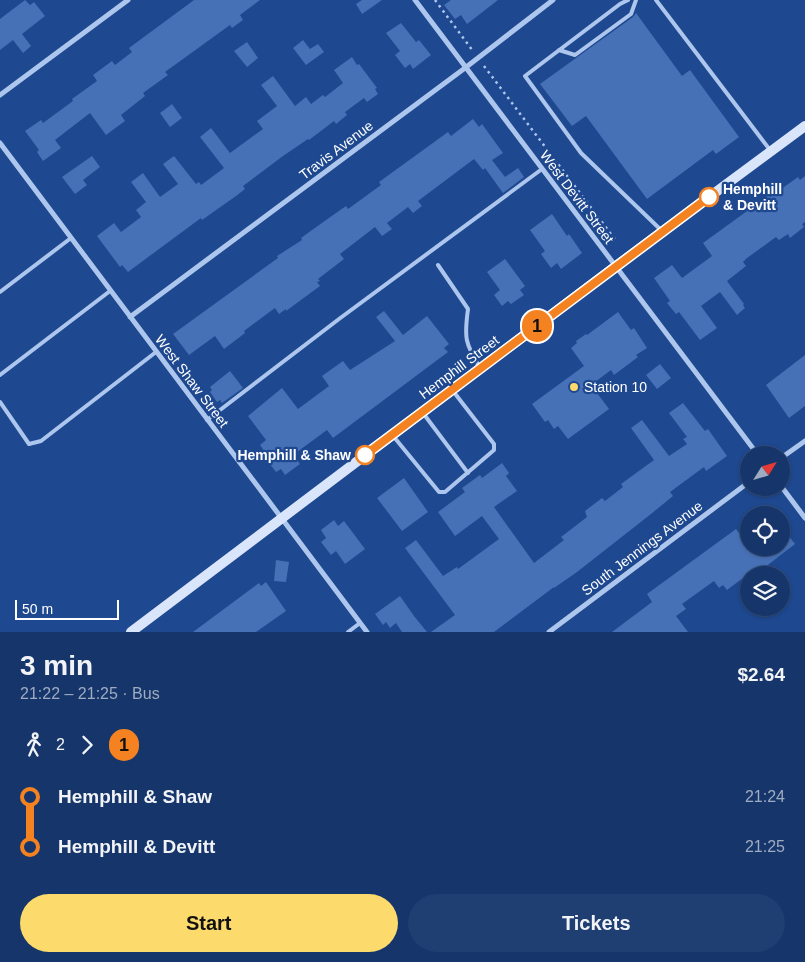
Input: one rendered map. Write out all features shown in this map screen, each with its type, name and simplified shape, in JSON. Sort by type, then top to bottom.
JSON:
[{"type":"main road","name":"Hemphill Street","points":[[131,632],[480,368],[805,126]]},
{"type":"street","points":[[0,95],[128,0]]},
{"type":"street","name":"West Devitt Street","points":[[414,0],[751,446]]},
{"type":"street","name":"Travis Avenue","points":[[130,317],[466,68],[553,0]]},
{"type":"street","name":"West Shaw Street","points":[[0,143],[367,632]]},
{"type":"street","points":[[790,452],[805,441]]},
{"type":"street","name":"South Jennings Avenue","points":[[549,632],[740,489]]},
{"type":"street","points":[[788,496],[805,518]]},
{"type":"lane","points":[[628,0],[620,4],[525,76],[581,153],[663,231]]},
{"type":"lane","points":[[559,50],[575,55],[631,14],[636,0]]},
{"type":"lane","points":[[656,0],[771,152]]},
{"type":"lane","points":[[208,420],[339,319],[542,169]]},
{"type":"lane","points":[[0,292],[71,238]]},
{"type":"lane","points":[[438,265],[468,309],[466,328],[468,347],[480,368]]},
{"type":"lane","points":[[0,375],[110,290]]},
{"type":"lane","points":[[0,402],[29,444],[41,441],[156,352]]},
{"type":"lane","points":[[392,435],[439,492],[445,492],[494,450],[494,444],[452,390]]},
{"type":"lane","points":[[422,412],[468,473]]},
{"type":"lane","points":[[348,632],[360,623]]},
{"type":"path","points":[[435,0],[617,242]]},
{"type":"building","points":[[25,0],[30,5],[34,2],[45,16],[22,34],[31,46],[23,53],[13,40],[0,50],[0,19]]},
{"type":"building","points":[[194,0],[260,0],[240,15],[243,20],[232,28],[230,25],[165,72],[168,75],[143,93],[145,96],[121,115],[125,121],[106,135],[90,113],[55,140],[61,148],[43,161],[37,152],[39,150],[25,131],[41,120],[43,123],[73,101],[72,99],[97,81],[93,75],[112,61],[115,65],[132,52],[129,48]]},
{"type":"building","points":[[362,0],[382,0],[362,14],[356,4]]},
{"type":"building","points":[[451,0],[498,0],[467,24],[461,15],[455,19],[444,5]]},
{"type":"building","points":[[636,13],[682,76],[690,70],[739,137],[716,154],[713,150],[647,199],[586,116],[572,126],[540,84]]},
{"type":"building","points":[[401,23],[416,42],[419,40],[431,55],[413,69],[410,64],[405,68],[395,55],[400,51],[386,33]]},
{"type":"building","points":[[303,40],[310,49],[318,44],[324,52],[306,65],[293,48]]},
{"type":"building","points":[[247,42],[258,58],[247,67],[234,51]]},
{"type":"building","points":[[352,57],[377,88],[375,89],[378,94],[367,102],[364,98],[345,112],[347,115],[336,124],[334,121],[309,140],[283,156],[243,186],[245,189],[236,196],[202,220],[201,218],[128,272],[122,265],[120,267],[97,236],[114,223],[121,232],[141,217],[136,210],[146,202],[131,182],[143,173],[160,197],[178,184],[163,164],[174,156],[196,184],[199,182],[201,185],[224,168],[200,137],[211,128],[230,153],[263,129],[257,121],[277,106],[261,85],[273,76],[295,106],[306,97],[311,104],[323,95],[325,97],[343,83],[334,70]]},
{"type":"building","points":[[172,104],[182,118],[170,127],[160,113]]},
{"type":"building","points":[[473,119],[479,127],[482,124],[503,153],[492,160],[505,177],[518,168],[524,177],[503,193],[485,168],[483,170],[474,159],[418,201],[422,206],[413,213],[408,207],[387,223],[392,229],[382,236],[375,227],[340,254],[344,259],[318,279],[320,281],[317,282],[320,286],[286,311],[286,309],[279,314],[275,308],[224,349],[215,336],[189,355],[173,334],[278,258],[277,256],[302,240],[301,238],[319,225],[346,206],[348,209],[381,185],[379,182],[448,132],[451,136]]},
{"type":"building","points":[[92,156],[100,167],[83,180],[87,185],[75,194],[62,177]]},
{"type":"building","points":[[805,176],[805,222],[802,224],[804,227],[790,238],[788,234],[779,240],[776,237],[747,258],[743,262],[746,266],[727,281],[744,304],[745,308],[737,315],[720,292],[701,306],[717,328],[700,340],[679,312],[676,314],[667,303],[670,301],[654,278],[672,265],[682,278],[712,256],[703,243],[769,195],[770,197],[798,177],[800,180]]},
{"type":"building","points":[[552,214],[567,236],[569,234],[582,253],[561,269],[557,263],[551,268],[541,254],[545,251],[530,230]]},
{"type":"building","points":[[505,259],[525,286],[520,290],[524,295],[511,304],[508,301],[502,306],[494,295],[500,290],[487,272]]},
{"type":"building","points":[[384,311],[403,335],[427,316],[449,344],[444,348],[448,352],[333,438],[327,430],[293,455],[300,464],[285,475],[281,469],[276,472],[262,454],[265,452],[260,445],[266,440],[248,416],[282,388],[298,409],[329,386],[322,376],[343,361],[350,370],[395,341],[376,317]]},
{"type":"building","points":[[618,312],[631,330],[634,328],[647,348],[636,355],[638,357],[614,375],[611,370],[591,385],[609,409],[568,439],[558,426],[554,429],[548,420],[545,422],[532,404],[584,366],[571,348],[577,343],[576,341]]},
{"type":"building","points":[[805,355],[805,406],[789,418],[766,385]]},
{"type":"building","points":[[660,364],[671,378],[657,389],[646,375]]},
{"type":"building","points":[[230,371],[243,388],[222,403],[220,400],[217,402],[210,392],[212,390],[210,387]]},
{"type":"building","points":[[683,403],[705,431],[708,429],[727,456],[706,471],[704,467],[670,492],[673,496],[651,514],[577,572],[494,632],[431,632],[455,615],[405,548],[416,540],[443,576],[457,567],[458,569],[499,539],[482,516],[455,536],[438,512],[465,492],[462,488],[480,475],[482,478],[502,463],[509,473],[506,476],[517,491],[494,507],[534,563],[564,540],[561,537],[587,517],[585,511],[602,498],[605,501],[623,487],[621,484],[654,460],[631,428],[642,420],[669,456],[687,444],[683,439],[687,437],[669,413]]},
{"type":"building","points":[[404,478],[428,512],[402,531],[377,498]]},
{"type":"building","points":[[334,520],[338,526],[344,521],[365,549],[345,564],[336,551],[331,555],[321,542],[326,538],[321,530]]},
{"type":"building","points":[[736,529],[739,533],[740,556],[780,556],[767,566],[740,566],[740,580],[727,590],[723,585],[719,588],[714,581],[682,604],[686,609],[676,616],[688,632],[612,632],[652,602],[647,594]]},
{"type":"building","points":[[790,538],[795,544],[790,548]]},
{"type":"building","points":[[276,560],[289,562],[286,582],[274,581]]},
{"type":"building","points":[[266,582],[286,611],[256,632],[193,632],[259,583],[261,586]]},
{"type":"building","points":[[400,596],[427,632],[402,632],[396,623],[390,628],[386,622],[383,625],[375,614]]},
{"type":"bus line","name":"1","points":[[365,455],[709,197]]},
{"type":"place","name":"Hemphill & Devitt","points":[[709,197]]},
{"type":"place","name":"Station 10","points":[[574,387]]},
{"type":"place","name":"Hemphill & Shaw","points":[[365,455]]}]
